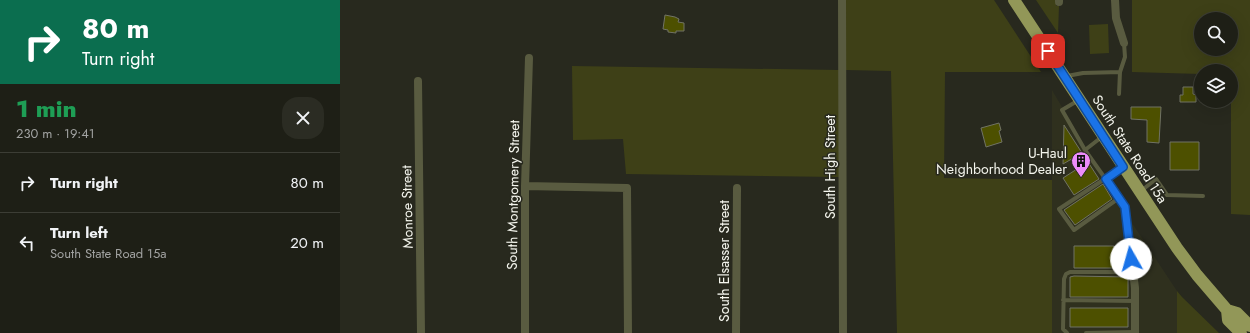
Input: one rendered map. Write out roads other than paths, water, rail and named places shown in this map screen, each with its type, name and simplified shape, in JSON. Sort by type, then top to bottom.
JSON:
[{"type":"highway","name":"South State Road 15a","points":[[1014,0],[1123,167],[1196,275],[1227,310],[1237,314],[1250,326]]},
{"type":"highway","name":"South State Road 15a","points":[[1227,310],[1228,320],[1242,333]]},
{"type":"highway","points":[[1242,333],[1249,333]]},
{"type":"street","name":"South High Street","points":[[842,0],[843,333]]},
{"type":"street","points":[[1116,0],[1116,18],[1124,43]]},
{"type":"street","name":"South Montgomery Street","points":[[525,333],[525,186],[529,58]]},
{"type":"street","name":"Monroe Street","points":[[418,82],[421,333]]},
{"type":"street","points":[[525,186],[627,188],[628,333]]},
{"type":"street","name":"South Elsasser Street","points":[[736,333],[737,188]]},
{"type":"street","points":[[1119,198],[1125,207],[1133,272],[1135,333]]},
{"type":"lane","points":[[1120,94],[1120,72],[1124,57],[1124,43]]},
{"type":"lane","points":[[1064,76],[1083,73],[1120,72]]},
{"type":"lane","points":[[1080,100],[1062,110],[1085,150],[1106,179],[1119,198],[1074,230],[1059,209],[1106,179],[1123,167]]},
{"type":"lane","points":[[1085,150],[1103,136]]},
{"type":"lane","points":[[1140,192],[1156,179],[1167,195],[1203,196]]},
{"type":"lane","points":[[1067,333],[1063,329],[1064,278],[1066,274],[1070,272],[1133,272]]},
{"type":"lane","points":[[1063,300],[1135,301]]},
{"type":"lane","points":[[1086,333],[1135,333]]},
{"type":"place","name":"U-Haul Neighborhood Dealer","points":[[1081,178]]}]
